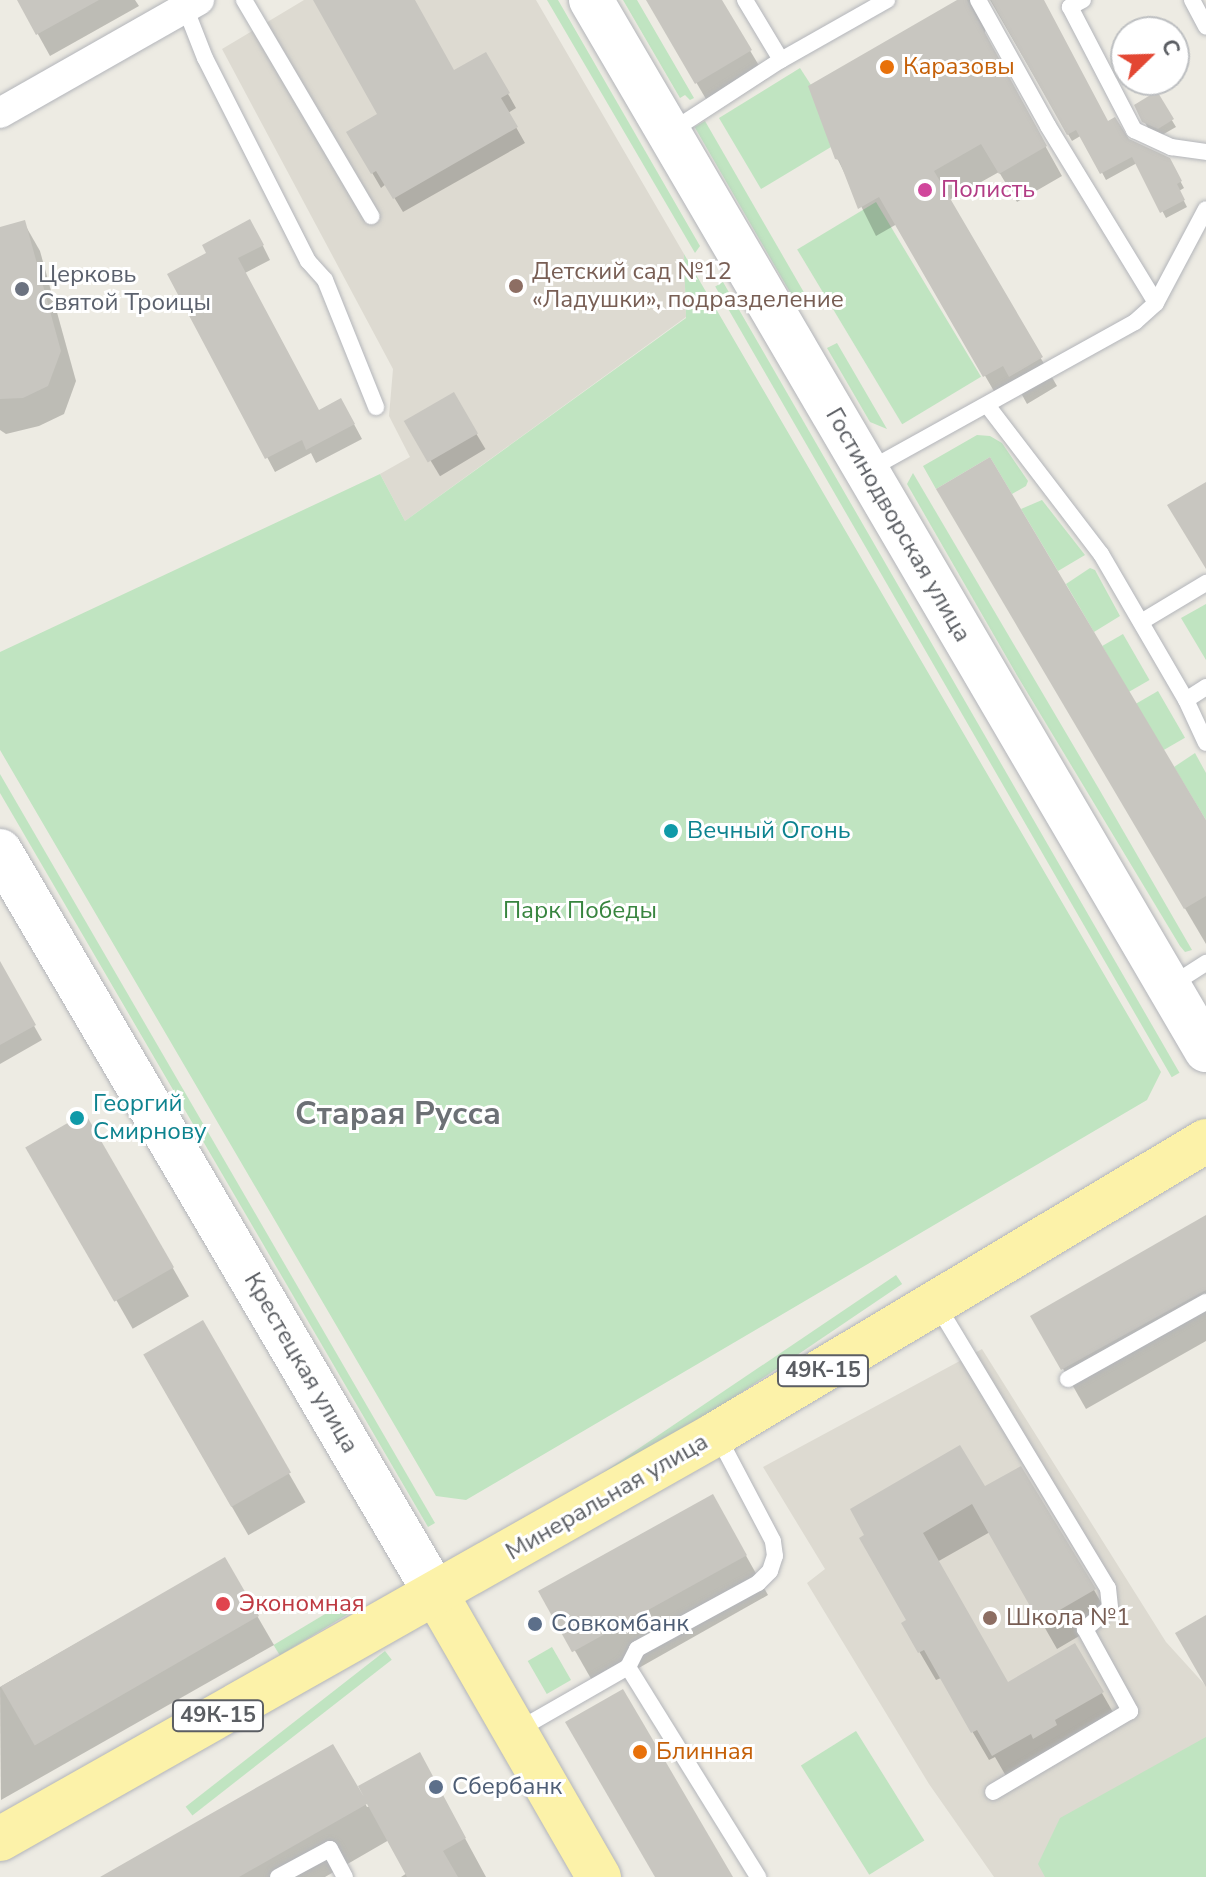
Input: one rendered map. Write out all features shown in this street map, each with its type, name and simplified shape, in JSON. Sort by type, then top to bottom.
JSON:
[{"type":"main road","name":"Минеральная улица","points":[[0,1839],[716,1434],[937,1305],[1206,1141]]},
{"type":"main road","name":"Крестецкая улица","points":[[436,1594],[599,1877]]},
{"type":"street","name":"Гостинодворская улица","points":[[591,0],[1206,1050]]},
{"type":"street","points":[[0,113],[189,3]]},
{"type":"street","name":"Крестецкая улица","points":[[0,851],[436,1594]]},
{"type":"lane","points":[[244,0],[371,216]]},
{"type":"lane","points":[[745,0],[781,60]]},
{"type":"lane","points":[[668,133],[781,60],[887,0]]},
{"type":"lane","points":[[978,0],[1048,126],[1156,303]]},
{"type":"lane","points":[[1083,0],[1070,7],[1134,130],[1171,147],[1206,152]]},
{"type":"lane","points":[[1192,0],[1206,26]]},
{"type":"lane","points":[[189,3],[205,58],[308,261],[325,280],[376,407]]},
{"type":"lane","points":[[866,471],[1135,322],[1156,303],[1206,209]]},
{"type":"lane","points":[[987,405],[1096,547],[1186,700],[1206,743]]},
{"type":"lane","points":[[1141,622],[1206,583]]},
{"type":"lane","points":[[1186,700],[1206,687]]},
{"type":"lane","points":[[1168,987],[1206,963]]},
{"type":"lane","points":[[1068,1379],[1206,1302]]},
{"type":"lane","points":[[937,1305],[1108,1588],[1110,1608],[1085,1629],[1130,1711],[993,1792]]},
{"type":"lane","points":[[516,1732],[628,1667],[637,1649],[758,1583],[770,1571],[775,1556],[773,1541],[716,1434]]},
{"type":"lane","points":[[628,1667],[758,1877]]},
{"type":"lane","points":[[278,1877],[330,1849],[345,1877]]},
{"type":"shaded area","name":"Детский сад №12 «Ладушки», подразделение","points":[[304,0],[536,0],[684,254],[686,317],[405,521],[380,474],[410,457],[389,416],[393,369],[222,49]]},
{"type":"shaded area","name":"Школа №1","points":[[982,1349],[1166,1642],[1206,1686],[1206,1877],[994,1877],[929,1784],[807,1583],[825,1569],[763,1467]]},
{"type":"green space","points":[[547,0],[558,0],[700,246],[695,253]]},
{"type":"green space","points":[[623,0],[637,0],[694,98],[690,100],[685,95],[680,98]]},
{"type":"green space","points":[[800,68],[811,85],[831,147],[761,189],[719,118]]},
{"type":"green space","points":[[705,121],[804,292],[794,298],[695,127]]},
{"type":"green space","points":[[876,202],[981,377],[902,424],[797,249]]},
{"type":"green space","name":"Парк Победы","points":[[684,254],[1161,1072],[1147,1100],[466,1500],[436,1496],[0,750],[0,652],[380,474],[405,521],[686,318]]},
{"type":"green space","points":[[723,282],[1180,1073],[1172,1077],[715,286]]},
{"type":"green space","points":[[837,343],[887,429],[870,422],[827,348]]},
{"type":"green space","points":[[977,435],[990,436],[1002,443],[1028,481],[1026,486],[1012,494],[990,457],[936,489],[923,466]]},
{"type":"green space","points":[[913,473],[1192,950],[1185,952],[1180,946],[1018,677],[907,484]]},
{"type":"green space","points":[[1042,500],[1085,555],[1058,571],[1021,509]]},
{"type":"green space","points":[[1090,568],[1095,570],[1120,616],[1094,632],[1066,584]]},
{"type":"green space","points":[[1206,604],[1206,660],[1181,618]]},
{"type":"green space","points":[[1123,634],[1150,680],[1129,692],[1102,646]]},
{"type":"green space","points":[[1158,691],[1185,738],[1162,751],[1135,704]]},
{"type":"green space","points":[[1195,753],[1206,773],[1206,820],[1174,767]]},
{"type":"green space","points":[[0,774],[435,1523],[428,1527],[0,793]]},
{"type":"green space","points":[[896,1275],[902,1284],[488,1563],[482,1554]]},
{"type":"green space","points":[[355,1596],[361,1606],[280,1655],[274,1645]]},
{"type":"green space","points":[[552,1647],[571,1680],[547,1694],[528,1661]]},
{"type":"green space","points":[[385,1651],[392,1660],[192,1815],[186,1807]]},
{"type":"green space","points":[[856,1731],[924,1840],[869,1875],[801,1765]]},
{"type":"green space","points":[[1206,1737],[1206,1877],[1045,1877],[1038,1864],[1060,1818]]},
{"type":"building","points":[[17,0],[99,0],[36,35]]},
{"type":"building","points":[[313,0],[415,0],[454,70],[486,52],[510,93],[501,98],[518,127],[393,199],[376,171],[371,174],[346,132],[377,114]]},
{"type":"building","points":[[646,0],[722,0],[752,50],[695,84]]},
{"type":"building","points":[[957,0],[967,0],[1047,146],[999,174],[981,144],[934,171],[1043,357],[1009,377],[1003,366],[983,377],[879,197],[858,209],[839,160],[835,159],[808,86]]},
{"type":"building","points":[[991,0],[1044,0],[1108,121],[1115,117],[1129,139],[1170,158],[1182,181],[1177,184],[1185,200],[1160,213],[1132,157],[1100,174],[1076,130],[1067,135]]},
{"type":"building","points":[[1149,96],[1160,96],[1174,119],[1158,129],[1142,122],[1134,105]]},
{"type":"building","points":[[250,219],[264,245],[238,258],[319,410],[341,398],[355,424],[306,450],[302,440],[265,459],[167,274],[206,253],[202,245]]},
{"type":"building","name":"Церковь Святой Троицы","points":[[25,220],[61,351],[48,386],[23,398],[0,399],[0,227]]},
{"type":"building","points":[[454,392],[478,434],[428,463],[404,421]]},
{"type":"building","points":[[990,457],[1206,820],[1206,896],[1184,909],[936,489]]},
{"type":"building","points":[[1206,482],[1206,569],[1167,505]]},
{"type":"building","points":[[0,961],[36,1025],[0,1045]]},
{"type":"building","points":[[85,1113],[174,1267],[114,1302],[25,1148]]},
{"type":"building","points":[[1206,1215],[1206,1290],[1061,1370],[1030,1316]]},
{"type":"building","points":[[203,1320],[291,1472],[231,1507],[143,1354]]},
{"type":"building","points":[[960,1445],[985,1486],[1021,1466],[1096,1589],[1039,1622],[972,1504],[923,1533],[1008,1682],[1075,1643],[1104,1692],[1055,1720],[1057,1725],[1033,1739],[1031,1734],[992,1756],[977,1730],[971,1733],[924,1650],[918,1653],[901,1623],[906,1620],[859,1538],[864,1535],[850,1509]]},
{"type":"building","points":[[713,1494],[747,1555],[572,1652],[538,1591]]},
{"type":"building","points":[[225,1557],[259,1616],[35,1745],[1,1686]]},
{"type":"building","points":[[1206,1615],[1206,1687],[1175,1633]]},
{"type":"building","points":[[623,1689],[733,1877],[655,1877],[565,1722]]},
{"type":"building","points":[[333,1744],[364,1797],[358,1786],[420,1752],[466,1838],[443,1851],[458,1877],[407,1877],[367,1804],[239,1877],[100,1877]]},
{"type":"place","name":"Каразовы","points":[[887,67]]},
{"type":"place","name":"Полисть","points":[[925,190]]},
{"type":"place","name":"Детский сад №12 «Ладушки», подразделение","points":[[516,286]]},
{"type":"place","name":"Церковь Святой Троицы","points":[[22,289]]},
{"type":"place","name":"Вечный Огонь","points":[[671,831]]},
{"type":"place","name":"Георгий Смирнову","points":[[77,1118]]},
{"type":"place","name":"Экономная","points":[[223,1604]]},
{"type":"place","name":"Школа №1","points":[[990,1618]]},
{"type":"place","name":"Совкомбанк","points":[[535,1624]]},
{"type":"place","name":"Блинная","points":[[640,1752]]},
{"type":"place","name":"Сбербанк","points":[[436,1787]]},
{"type":"district","name":"Старая Русса","points":[[398,1114]]}]
